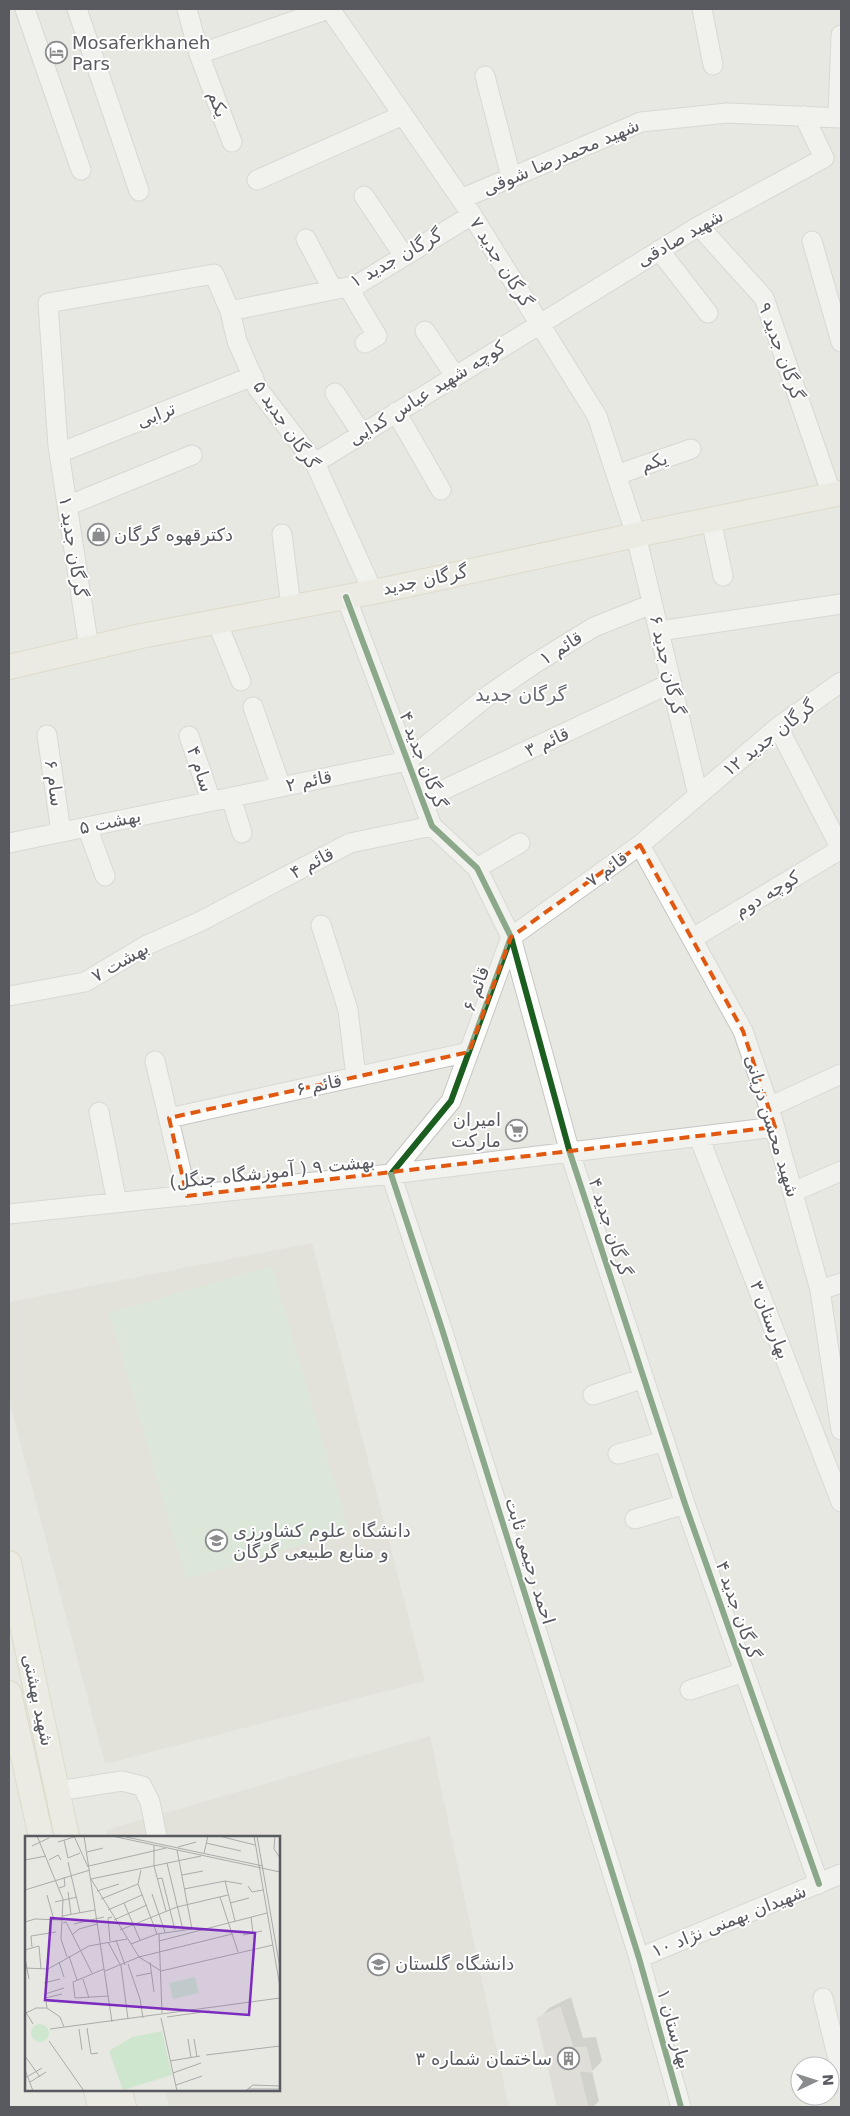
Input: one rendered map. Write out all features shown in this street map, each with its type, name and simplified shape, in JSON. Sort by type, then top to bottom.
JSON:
[{"type":"main road","name":"گرگان جدید","points":[[9,667],[89,648],[373,592],[837,494]]},
{"type":"main road","name":"شهید بهشتی","points":[[9,1564],[14,1612],[67,1836]]},
{"type":"main road","name":"شهید بهشتی","points":[[9,1693],[41,1836]]},
{"type":"main road","points":[[96,2091],[100,2107]]},
{"type":"main road","points":[[120,2091],[124,2107]]},
{"type":"street","points":[[25,9],[80,170]]},
{"type":"street","points":[[77,9],[138,191]]},
{"type":"street","name":"یکم","points":[[187,9],[199,54],[232,142]]},
{"type":"street","points":[[199,54],[329,9]]},
{"type":"street","name":"گرگان جدید ۷","points":[[329,9],[472,215],[597,416],[636,535]]},
{"type":"street","points":[[702,9],[713,65]]},
{"type":"street","points":[[840,118],[841,37]]},
{"type":"street","points":[[485,76],[511,177]]},
{"type":"street","name":"شهید محمدرضا شوقی","points":[[461,199],[641,122],[727,114],[840,118]]},
{"type":"street","points":[[257,180],[403,115]]},
{"type":"street","name":"شهید صادقی","points":[[539,323],[699,226],[824,158],[804,116]]},
{"type":"street","points":[[364,196],[404,256]]},
{"type":"street","name":"گرگان جدید ۱","points":[[230,311],[358,284],[472,215]]},
{"type":"street","name":"گرگان جدید ۹","points":[[699,226],[764,298],[837,494]]},
{"type":"street","points":[[306,239],[340,288],[377,336],[365,343]]},
{"type":"street","points":[[812,241],[841,342]]},
{"type":"street","points":[[659,250],[708,313]]},
{"type":"street","name":"گرگان جدید ۵","points":[[48,303],[214,274],[230,311],[237,340],[258,389],[314,463],[373,592]]},
{"type":"street","name":"گرگان جدید ۱","points":[[48,303],[59,450],[89,648]]},
{"type":"street","name":"کوچه شهید عباس کدایی","points":[[314,463],[539,323]]},
{"type":"street","points":[[425,331],[455,376]]},
{"type":"street","name":"ترابی","points":[[59,450],[253,376]]},
{"type":"street","points":[[335,393],[362,434]]},
{"type":"street","points":[[396,412],[441,490]]},
{"type":"street","name":"یکم","points":[[616,475],[691,449]]},
{"type":"street","points":[[67,506],[192,454]]},
{"type":"street","points":[[711,520],[723,576]]},
{"type":"street","points":[[282,534],[291,608]]},
{"type":"street","name":"گرگان جدید ۶","points":[[636,535],[698,795]]},
{"type":"street","name":"گرگان جدید ۴","points":[[346,597],[432,826],[477,868],[511,937],[570,1153],[685,1504],[819,1884]]},
{"type":"street","name":"۱ قائم","points":[[408,761],[490,694],[534,664],[594,627],[652,604]]},
{"type":"street","points":[[659,631],[841,604]]},
{"type":"street","points":[[217,622],[242,681]]},
{"type":"street","name":"گرگان جدید ۱۲","points":[[698,795],[778,727],[841,682]]},
{"type":"street","name":"۳ قائم","points":[[422,800],[671,683]]},
{"type":"street","points":[[253,707],[281,787]]},
{"type":"street","points":[[778,727],[841,849]]},
{"type":"street","name":"۶ سام","points":[[47,734],[61,832]]},
{"type":"street","name":"۴ سام","points":[[189,736],[211,801]]},
{"type":"street","name":"۲ قائم","points":[[211,801],[408,761]]},
{"type":"street","name":"۷ قائم","points":[[511,937],[640,845],[698,795]]},
{"type":"street","points":[[231,797],[242,833]]},
{"type":"street","name":"بهشت ۵","points":[[9,843],[211,801]]},
{"type":"street","points":[[87,826],[106,876]]},
{"type":"street","name":"قائم ۴","points":[[199,922],[350,843],[432,826]]},
{"type":"street","points":[[477,868],[520,843]]},
{"type":"street","name":"شهید محسن دزیانی","points":[[640,845],[693,938],[742,1031],[769,1107],[820,1290],[836,1368],[841,1430]]},
{"type":"street","name":"کوچه دوم","points":[[693,938],[841,849]]},
{"type":"street","name":"بهشت ۷","points":[[9,996],[85,982],[147,945],[199,922]]},
{"type":"street","points":[[321,925],[348,1010],[356,1077]]},
{"type":"street","name":"۶ قائم","points":[[469,1052],[511,937]]},
{"type":"street","points":[[391,1174],[451,1101],[469,1052]]},
{"type":"street","name":"قائم ۶","points":[[169,1118],[469,1052]]},
{"type":"street","points":[[155,1061],[186,1196]]},
{"type":"street","points":[[769,1107],[841,1074]]},
{"type":"street","points":[[99,1112],[117,1203]]},
{"type":"street","name":"بهشت ۹ ( آموزشگاه جنگل)","points":[[9,1214],[391,1174],[775,1127]]},
{"type":"street","name":"بهارستان ۳","points":[[699,1137],[841,1502]]},
{"type":"street","points":[[793,1192],[841,1171]]},
{"type":"street","name":"احمد رحیمی ثابت","points":[[391,1174],[441,1326],[639,1958]]},
{"type":"street","points":[[820,1290],[841,1283]]},
{"type":"street","points":[[593,1395],[644,1378]]},
{"type":"street","points":[[618,1454],[665,1442]]},
{"type":"street","points":[[635,1520],[685,1504]]},
{"type":"street","points":[[690,1690],[744,1672]]},
{"type":"street","points":[[57,1791],[122,1781],[142,1786],[150,1802],[157,1836]]},
{"type":"street","name":"۱۰ شهیدان بهمنی نژاد","points":[[639,1958],[841,1874]]},
{"type":"street","name":"۱ بهارستان","points":[[639,1958],[681,2107]]},
{"type":"street","points":[[823,1998],[841,2071]]},
{"type":"highlighted area","points":[[640,845],[743,1031],[775,1127],[187,1196],[169,1118],[469,1052],[511,937]]},
{"type":"shaded area","name":"دانشگاه علوم کشاورزی و منابع طبیعی گرگان","points":[[312,1243],[425,1681],[105,1764],[9,1400],[9,1302]]},
{"type":"shaded area","name":"دانشگاه گلستان","points":[[430,1736],[509,2107],[169,2107],[165,2091],[280,2091],[280,1836],[108,1836],[106,1830]]},
{"type":"green space","points":[[272,1266],[349,1531],[186,1579],[109,1313]]},
{"type":"building","name":"ساختمان شماره ۳","points":[[560,2007],[573,2048],[586,2047],[592,2072],[579,2071],[588,2107],[557,2107],[537,2018]]},
{"type":"cycle path","points":[[346,597],[432,826],[477,868],[511,937],[570,1153],[685,1504],[819,1884]]},
{"type":"cycle path","points":[[511,937],[451,1101],[391,1174],[441,1326],[639,1958],[681,2107]]},
{"type":"place","name":"Mosaferkhaneh Pars","points":[[56,53]]},
{"type":"place","name":"دکترقهوه گرگان","points":[[98,535]]},
{"type":"place","name":"امیران مارکت","points":[[517,1130]]},
{"type":"place","name":"دانشگاه علوم کشاورزی و منابع طبیعی گرگان","points":[[217,1541]]},
{"type":"place","name":"دانشگاه گلستان","points":[[379,1964]]},
{"type":"place","name":"ساختمان شماره ۳","points":[[568,2059]]},
{"type":"district","name":"گرگان جدید","points":[[521,694]]}]
